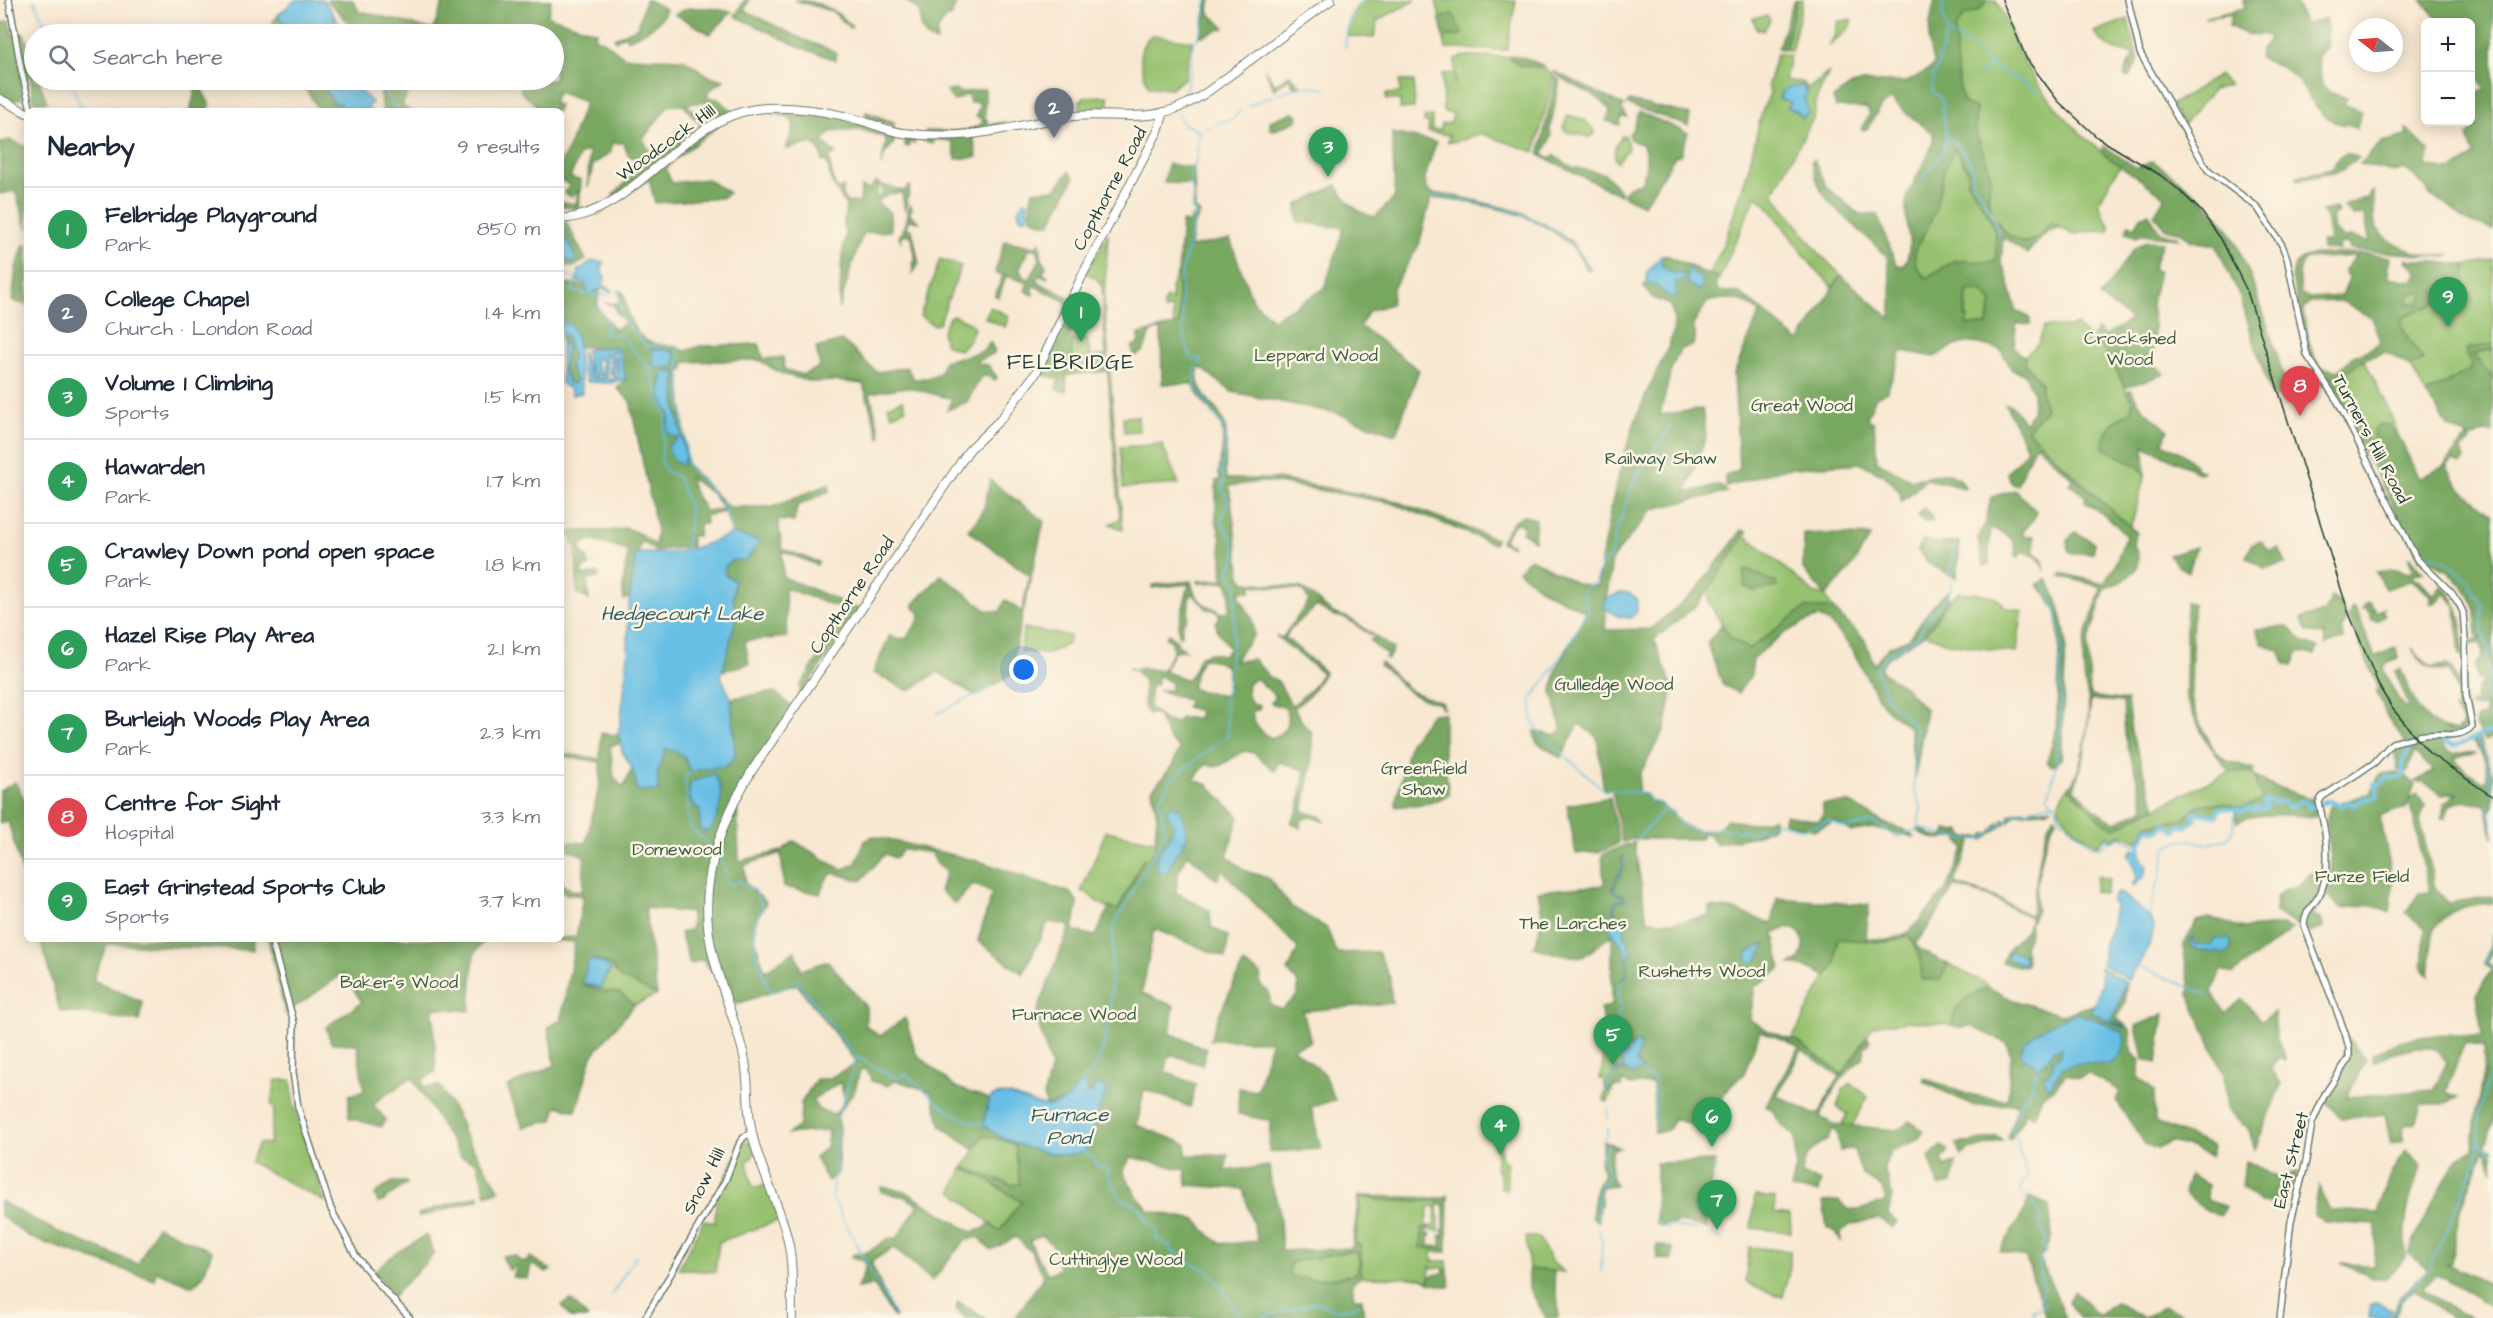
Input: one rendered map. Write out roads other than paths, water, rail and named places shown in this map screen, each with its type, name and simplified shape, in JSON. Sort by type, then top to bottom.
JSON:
[{"type":"highway","name":"Woodcock Hill","points":[[564,219],[584,216],[603,206],[708,127],[733,114],[757,109],[799,109],[841,114],[898,132],[917,134],[973,133],[1073,116],[1164,112],[1196,100],[1331,0]]},
{"type":"highway","points":[[0,99],[24,109]]},
{"type":"highway","name":"Copthorne Road","points":[[752,1134],[744,1058],[715,963],[709,930],[708,892],[712,860],[727,814],[753,769],[969,450],[1001,419],[1034,377],[1085,270],[1158,131],[1164,112]]},
{"type":"highway","points":[[752,1134],[788,1239],[793,1273],[792,1318]]},
{"type":"main road","points":[[9,0],[24,83]]},
{"type":"main road","name":"Turners Hill Road","points":[[2128,0],[2140,54],[2208,170],[2257,207],[2282,245],[2287,258],[2307,356],[2338,402],[2416,558],[2459,604],[2463,612],[2466,695],[2472,726],[2467,732],[2457,734],[2436,733],[2419,736]]},
{"type":"main road","points":[[26,90],[29,108]]},
{"type":"main road","name":"East Street","points":[[2280,1318],[2291,1221],[2306,1161],[2312,1123],[2325,1094],[2349,1058],[2345,1033],[2304,925],[2304,918],[2322,890],[2327,860],[2326,835],[2319,802],[2320,799],[2374,763],[2392,743],[2412,738]]},
{"type":"main road","points":[[272,942],[294,1023],[293,1072],[297,1107],[331,1209],[356,1256],[410,1318]]},
{"type":"main road","name":"Snow Hill","points":[[645,1318],[725,1181],[740,1142],[745,1136],[752,1134]]},
{"type":"water","points":[[295,0],[323,0],[339,24],[285,24],[277,16]]},
{"type":"water","points":[[1803,86],[1808,94],[1804,98],[1809,112],[1802,119],[1798,112],[1788,108],[1791,102],[1779,99],[1783,90]]},
{"type":"water","points":[[326,90],[360,90],[372,102],[368,108],[342,108],[339,103],[333,102]]},
{"type":"water","points":[[1023,201],[1027,202],[1028,217],[1025,219],[1020,217],[1018,211]]},
{"type":"water","points":[[564,232],[566,242],[571,246],[576,261],[574,263],[564,258]]},
{"type":"water","points":[[1662,255],[1661,265],[1675,274],[1685,273],[1682,281],[1675,282],[1677,296],[1669,297],[1656,285],[1647,283],[1647,272]]},
{"type":"water","points":[[592,261],[604,262],[601,270],[605,277],[603,285],[611,291],[600,289],[589,295],[584,283],[577,282],[579,270]]},
{"type":"water","points":[[1690,268],[1696,276],[1703,279],[1700,291],[1687,283]]},
{"type":"water","points":[[564,322],[571,325],[577,338],[582,393],[571,395],[571,390],[564,385],[564,371],[569,383],[575,384],[576,380],[569,365],[573,357],[566,335],[564,335]]},
{"type":"water","points":[[564,344],[567,349],[564,364]]},
{"type":"water","points":[[607,347],[620,351],[626,379],[610,383],[587,382],[583,371],[582,351],[591,377],[613,379],[617,377],[617,357],[614,351],[610,352],[615,358],[614,376],[610,373],[610,357],[605,354],[607,376],[602,376],[602,361],[598,358],[595,361],[600,374],[595,376],[590,372],[586,350]]},
{"type":"water","points":[[652,349],[669,350],[675,354],[675,367],[655,368]]},
{"type":"water","points":[[662,372],[676,372],[675,401],[685,454],[683,465],[675,462],[669,451],[669,445],[679,437],[670,435],[667,431],[670,416],[661,397]]},
{"type":"water","name":"Hedgecourt Lake","points":[[732,534],[760,541],[746,561],[733,560],[725,566],[724,574],[734,580],[733,600],[737,614],[721,677],[731,698],[735,756],[727,766],[690,771],[684,756],[666,748],[657,774],[659,791],[638,791],[632,768],[622,751],[617,735],[621,722],[626,676],[628,606],[635,553],[670,553],[698,547]]},
{"type":"water","points":[[1629,593],[1637,599],[1637,612],[1630,618],[1618,616],[1604,608],[1606,598]]},
{"type":"water","points":[[714,774],[720,788],[721,802],[711,830],[705,832],[700,828],[700,811],[690,798],[689,791],[691,782]]},
{"type":"water","points":[[1171,805],[1180,809],[1187,838],[1167,873],[1159,872],[1156,861],[1170,837],[1174,823],[1168,816],[1167,809]]},
{"type":"water","points":[[2140,848],[2142,860],[2147,865],[2146,874],[2134,886],[2132,884],[2137,878],[2128,854],[2133,849],[2139,851]]},
{"type":"water","points":[[1625,855],[1622,860],[1624,866],[1613,889],[1617,894],[1623,894],[1625,901],[1617,902],[1614,908],[1618,921],[1624,925],[1625,937],[1631,951],[1627,963],[1624,948],[1608,926],[1609,923],[1616,921],[1613,908],[1615,902],[1624,900],[1622,895],[1617,895],[1612,889],[1623,866],[1621,858]]},
{"type":"water","points":[[2120,893],[2147,914],[2153,932],[2147,950],[2128,980],[2102,964],[2104,942],[2111,931],[2115,904],[2111,902],[2115,894]]},
{"type":"water","points":[[2195,937],[2193,941],[2196,945],[2212,945],[2214,938],[2230,939],[2231,946],[2227,954],[2198,950],[2191,946],[2191,940]]},
{"type":"water","points":[[1765,944],[1759,958],[1752,963],[1748,961],[1747,952]]},
{"type":"water","points":[[2010,951],[2023,955],[2025,959],[2023,964],[2009,960],[2007,956]]},
{"type":"water","points":[[592,960],[607,965],[611,970],[605,976],[601,988],[583,983],[588,961]]},
{"type":"water","points":[[2100,967],[2126,983],[2117,1011],[2111,1019],[2126,1029],[2091,1012],[2102,983]]},
{"type":"water","points":[[2076,1013],[2107,1024],[2123,1033],[2124,1047],[2116,1059],[2108,1064],[2083,1063],[2062,1068],[2048,1089],[2043,1074],[2048,1075],[2054,1063],[2051,1061],[2059,1057],[2061,1048],[2056,1049],[2037,1070],[2034,1063],[2022,1058],[2022,1050],[2025,1043],[2040,1030]]},
{"type":"water","points":[[1636,1042],[1640,1046],[1636,1063],[1642,1070],[1632,1074],[1624,1069],[1612,1075],[1615,1070],[1624,1067],[1619,1058],[1620,1047],[1631,1048]]},
{"type":"water","name":"Furnace Pond","points":[[1082,1082],[1086,1085],[1088,1094],[1093,1092],[1095,1085],[1102,1085],[1106,1093],[1097,1114],[1092,1141],[1087,1149],[1078,1153],[1049,1153],[1033,1149],[1003,1138],[984,1124],[989,1099],[997,1095],[1016,1097],[1046,1106],[1056,1105],[1068,1098]]},
{"type":"water","points":[[2374,1303],[2391,1309],[2387,1318],[2368,1318],[2370,1305]]},
{"type":"waterway","points":[[34,0],[45,24]]},
{"type":"waterway","points":[[1176,105],[1185,91],[1191,68],[1193,44],[1200,33],[1208,0]]},
{"type":"waterway","points":[[1345,47],[1350,21],[1363,0]]},
{"type":"waterway","points":[[1944,0],[1942,13],[1948,34]]},
{"type":"waterway","points":[[1922,180],[1944,148],[1946,131],[1943,104],[1940,97],[1933,92],[1932,77],[1938,68],[1938,57],[1948,35]]},
{"type":"waterway","points":[[1949,35],[1962,39],[1989,62],[1986,71],[1979,74]]},
{"type":"waterway","points":[[1990,64],[2039,92]]},
{"type":"waterway","points":[[1276,94],[1302,86],[1326,88]]},
{"type":"waterway","points":[[74,90],[82,108]]},
{"type":"waterway","points":[[381,90],[396,108]]},
{"type":"waterway","points":[[1248,106],[1272,96]]},
{"type":"waterway","points":[[1205,131],[1214,124],[1232,119],[1241,110]]},
{"type":"waterway","points":[[1178,113],[1183,124],[1197,130]]},
{"type":"waterway","points":[[1082,1082],[1091,1073],[1102,1053],[1110,1014],[1113,928],[1165,832],[1159,800],[1171,780],[1228,735],[1225,700],[1237,582],[1229,571],[1236,557],[1235,548],[1221,522],[1228,501],[1222,489],[1224,479],[1221,470],[1226,441],[1223,427],[1196,388],[1195,371],[1202,361],[1199,358],[1193,360],[1189,353],[1181,303],[1182,270],[1191,236],[1192,218],[1197,216],[1191,208],[1194,201],[1191,180],[1197,156],[1198,131],[1201,131]]},
{"type":"waterway","points":[[1946,137],[1959,146],[1969,160],[1972,181],[1985,201],[1999,234]]},
{"type":"waterway","points":[[1433,195],[1505,209],[1540,222],[1570,242],[1589,269]]},
{"type":"waterway","points":[[564,274],[576,278],[572,291],[600,296],[613,292]]},
{"type":"waterway","points":[[616,292],[618,291],[622,317],[647,346],[678,346],[687,464],[724,505],[732,534]]},
{"type":"waterway","points":[[599,300],[598,306],[609,326],[603,333],[620,334],[651,371]]},
{"type":"waterway","points":[[651,372],[666,415],[661,459],[666,472],[677,476],[690,508],[687,548]]},
{"type":"waterway","points":[[1607,561],[1610,560],[1616,532],[1636,476],[1670,427]]},
{"type":"waterway","points":[[1952,577],[1950,571],[1955,545]]},
{"type":"waterway","points":[[2418,547],[2431,556],[2446,561],[2470,582],[2482,604],[2483,637]]},
{"type":"waterway","points":[[1584,588],[1594,584],[1603,561]]},
{"type":"waterway","points":[[1918,827],[1921,807],[1914,790],[1916,729],[1905,715],[1888,700],[1876,670],[1887,655],[1918,636],[1926,619],[1950,592],[1952,581]]},
{"type":"waterway","points":[[2042,582],[2054,606],[2062,652],[2059,746],[2048,796],[2052,803],[2055,802],[2060,818],[2091,845],[2104,846],[2108,837],[2111,842],[2120,837],[2136,845],[2140,842]]},
{"type":"waterway","points":[[1583,591],[1588,612],[1531,700],[1533,722],[1543,736],[1605,791],[1615,790]]},
{"type":"waterway","points":[[2483,638],[2491,649],[2485,659],[2491,673],[2485,694],[2492,706],[2492,714]]},
{"type":"waterway","points":[[937,714],[988,688]]},
{"type":"waterway","points":[[2491,717],[2493,732]]},
{"type":"waterway","points":[[2483,734],[2493,732]]},
{"type":"waterway","points":[[2435,736],[2452,746],[2479,736]]},
{"type":"waterway","points":[[2475,737],[2487,763],[2492,791]]},
{"type":"waterway","points":[[2321,803],[2330,801],[2341,806],[2349,802],[2354,805],[2364,799],[2377,796],[2379,790],[2374,784],[2381,783],[2386,777],[2404,776],[2402,763],[2412,744]]},
{"type":"waterway","points":[[696,769],[685,777],[690,827],[712,849]]},
{"type":"waterway","points":[[1618,790],[1646,794],[1651,801],[1661,803],[1667,810],[1673,812],[1681,823],[1701,831],[1722,826],[1723,829],[1733,829],[1738,832],[1741,828],[1746,832],[1754,833],[1759,827],[1763,830],[1774,822],[1804,829],[1829,821],[1845,828],[1873,822],[1896,837],[1921,828],[1944,836],[1982,840],[2011,816],[2052,803]]},
{"type":"waterway","points":[[2140,851],[2140,842],[2149,828],[2156,831],[2166,825],[2176,831],[2181,825],[2186,827],[2196,819],[2193,812],[2217,816],[2220,808],[2237,809],[2241,812],[2246,809],[2265,809],[2267,806],[2263,802],[2269,800],[2275,803],[2284,801],[2288,808],[2301,801],[2307,802],[2309,808],[2317,804]]},
{"type":"waterway","points":[[2489,805],[2493,829]]},
{"type":"waterway","points":[[1636,841],[1665,808]]},
{"type":"waterway","points":[[2149,916],[2157,883],[2160,881],[2166,848],[2180,841],[2193,840],[2206,845],[2226,839],[2234,830],[2235,809]]},
{"type":"waterway","points":[[718,859],[726,868],[725,873]]},
{"type":"waterway","points":[[725,880],[730,885],[740,880],[744,886],[755,890],[763,907],[757,918],[753,939],[757,959],[770,992],[785,988],[795,981],[799,983],[856,1057],[867,1062]]},
{"type":"waterway","points":[[1541,914],[1584,921],[1616,916]]},
{"type":"waterway","points":[[2493,938],[2485,963],[2493,969]]},
{"type":"waterway","points":[[2139,966],[2208,995]]},
{"type":"waterway","points":[[1619,1052],[1614,1042],[1613,1030],[1615,1024],[1620,1022],[1617,1013],[1621,1010],[1618,990],[1621,982]]},
{"type":"waterway","points":[[852,1071],[856,1058]]},
{"type":"waterway","points":[[2392,1318],[2400,1299],[2430,1268],[2477,1160],[2479,1112],[2493,1060]]},
{"type":"waterway","points":[[869,1064],[898,1079],[905,1073],[951,1112],[962,1118],[984,1124]]},
{"type":"waterway","points":[[2035,1318],[2033,1310],[2042,1308],[2045,1304],[2039,1299],[2043,1288],[2038,1259],[2047,1251],[2042,1246],[2046,1243],[2034,1203],[2021,1192],[2023,1181],[2028,1176],[2019,1153],[2018,1139],[2011,1130],[2021,1102],[2029,1093],[2037,1070]]},
{"type":"waterway","points":[[837,1121],[851,1075]]},
{"type":"waterway","points":[[1607,1091],[1612,1075]]},
{"type":"waterway","points":[[1644,1075],[1654,1079],[1656,1129]]},
{"type":"waterway","points":[[1608,1109],[1608,1119]]},
{"type":"waterway","points":[[1605,1138],[1608,1127]]},
{"type":"waterway","points":[[837,1129],[832,1198],[896,1318]]},
{"type":"waterway","points":[[1597,1219],[1599,1185],[1605,1184],[1603,1182],[1609,1176],[1604,1157],[1604,1150],[1608,1148],[1606,1143]]},
{"type":"waterway","points":[[2479,1143],[2493,1152]]},
{"type":"waterway","points":[[1082,1151],[1092,1157],[1098,1167],[1105,1167],[1109,1170],[1108,1175],[1121,1198],[1140,1208],[1149,1223],[1158,1231],[1157,1240],[1160,1239],[1164,1244],[1170,1246],[1170,1251],[1178,1253],[1180,1260],[1202,1268],[1217,1281],[1241,1318]]},
{"type":"waterway","points":[[1716,1174],[1717,1165]]},
{"type":"waterway","points":[[1712,1209],[1716,1177]]},
{"type":"waterway","points":[[1712,1212],[1714,1226]]},
{"type":"waterway","points":[[1655,1220],[1662,1227]]},
{"type":"waterway","points":[[1671,1226],[1697,1230]]},
{"type":"waterway","points":[[1664,1229],[1670,1228]]},
{"type":"waterway","points":[[1702,1228],[1707,1229]]},
{"type":"waterway","points":[[1599,1230],[1602,1242],[1601,1271]]},
{"type":"waterway","points":[[1709,1234],[1723,1239]]},
{"type":"waterway","points":[[612,1294],[636,1256]]},
{"type":"waterway","points":[[1261,1318],[1317,1302],[1338,1309],[1360,1304]]},
{"type":"railway","points":[[2002,0],[2026,58],[2058,101],[2098,138],[2160,175],[2179,190],[2201,211],[2221,239],[2247,291],[2348,611],[2380,688],[2392,708],[2429,753],[2493,797]]},
{"type":"place","name":"College Chapel","points":[[1054,138]]},
{"type":"place","name":"Volume 1 Climbing","points":[[1328,177]]},
{"type":"place","name":"East Grinstead Sports Club","points":[[2448,327]]},
{"type":"place","name":"Felbridge Playground","points":[[1081,342]]},
{"type":"place","name":"Centre for Sight","points":[[2300,416]]},
{"type":"place","name":"Crawley Down pond open space","points":[[1613,1065]]},
{"type":"place","name":"Hazel Rise Play Area","points":[[1712,1147]]},
{"type":"place","name":"Hawarden","points":[[1500,1155]]},
{"type":"place","name":"Burleigh Woods Play Area","points":[[1717,1230]]},
{"type":"district","name":"FELBRIDGE","points":[[1071,362]]},
{"type":"park label","name":"Crockshed Wood","points":[[2130,348]]},
{"type":"park label","name":"Leppard Wood","points":[[1316,355]]},
{"type":"park label","name":"Great Wood","points":[[1802,405]]},
{"type":"park label","name":"Railway Shaw","points":[[1661,458]]},
{"type":"park label","name":"Gulledge Wood","points":[[1614,684]]},
{"type":"park label","name":"Greenfield Shaw","points":[[1424,778]]},
{"type":"park label","name":"Domewood","points":[[677,849]]},
{"type":"park label","name":"Furze Field","points":[[2362,876]]},
{"type":"park label","name":"The Larches","points":[[1573,923]]},
{"type":"park label","name":"Rushetts Wood","points":[[1702,971]]},
{"type":"park label","name":"Baker's Wood","points":[[399,982]]},
{"type":"park label","name":"Furnace Wood","points":[[1074,1014]]},
{"type":"park label","name":"Cuttinglye Wood","points":[[1116,1259]]}]
